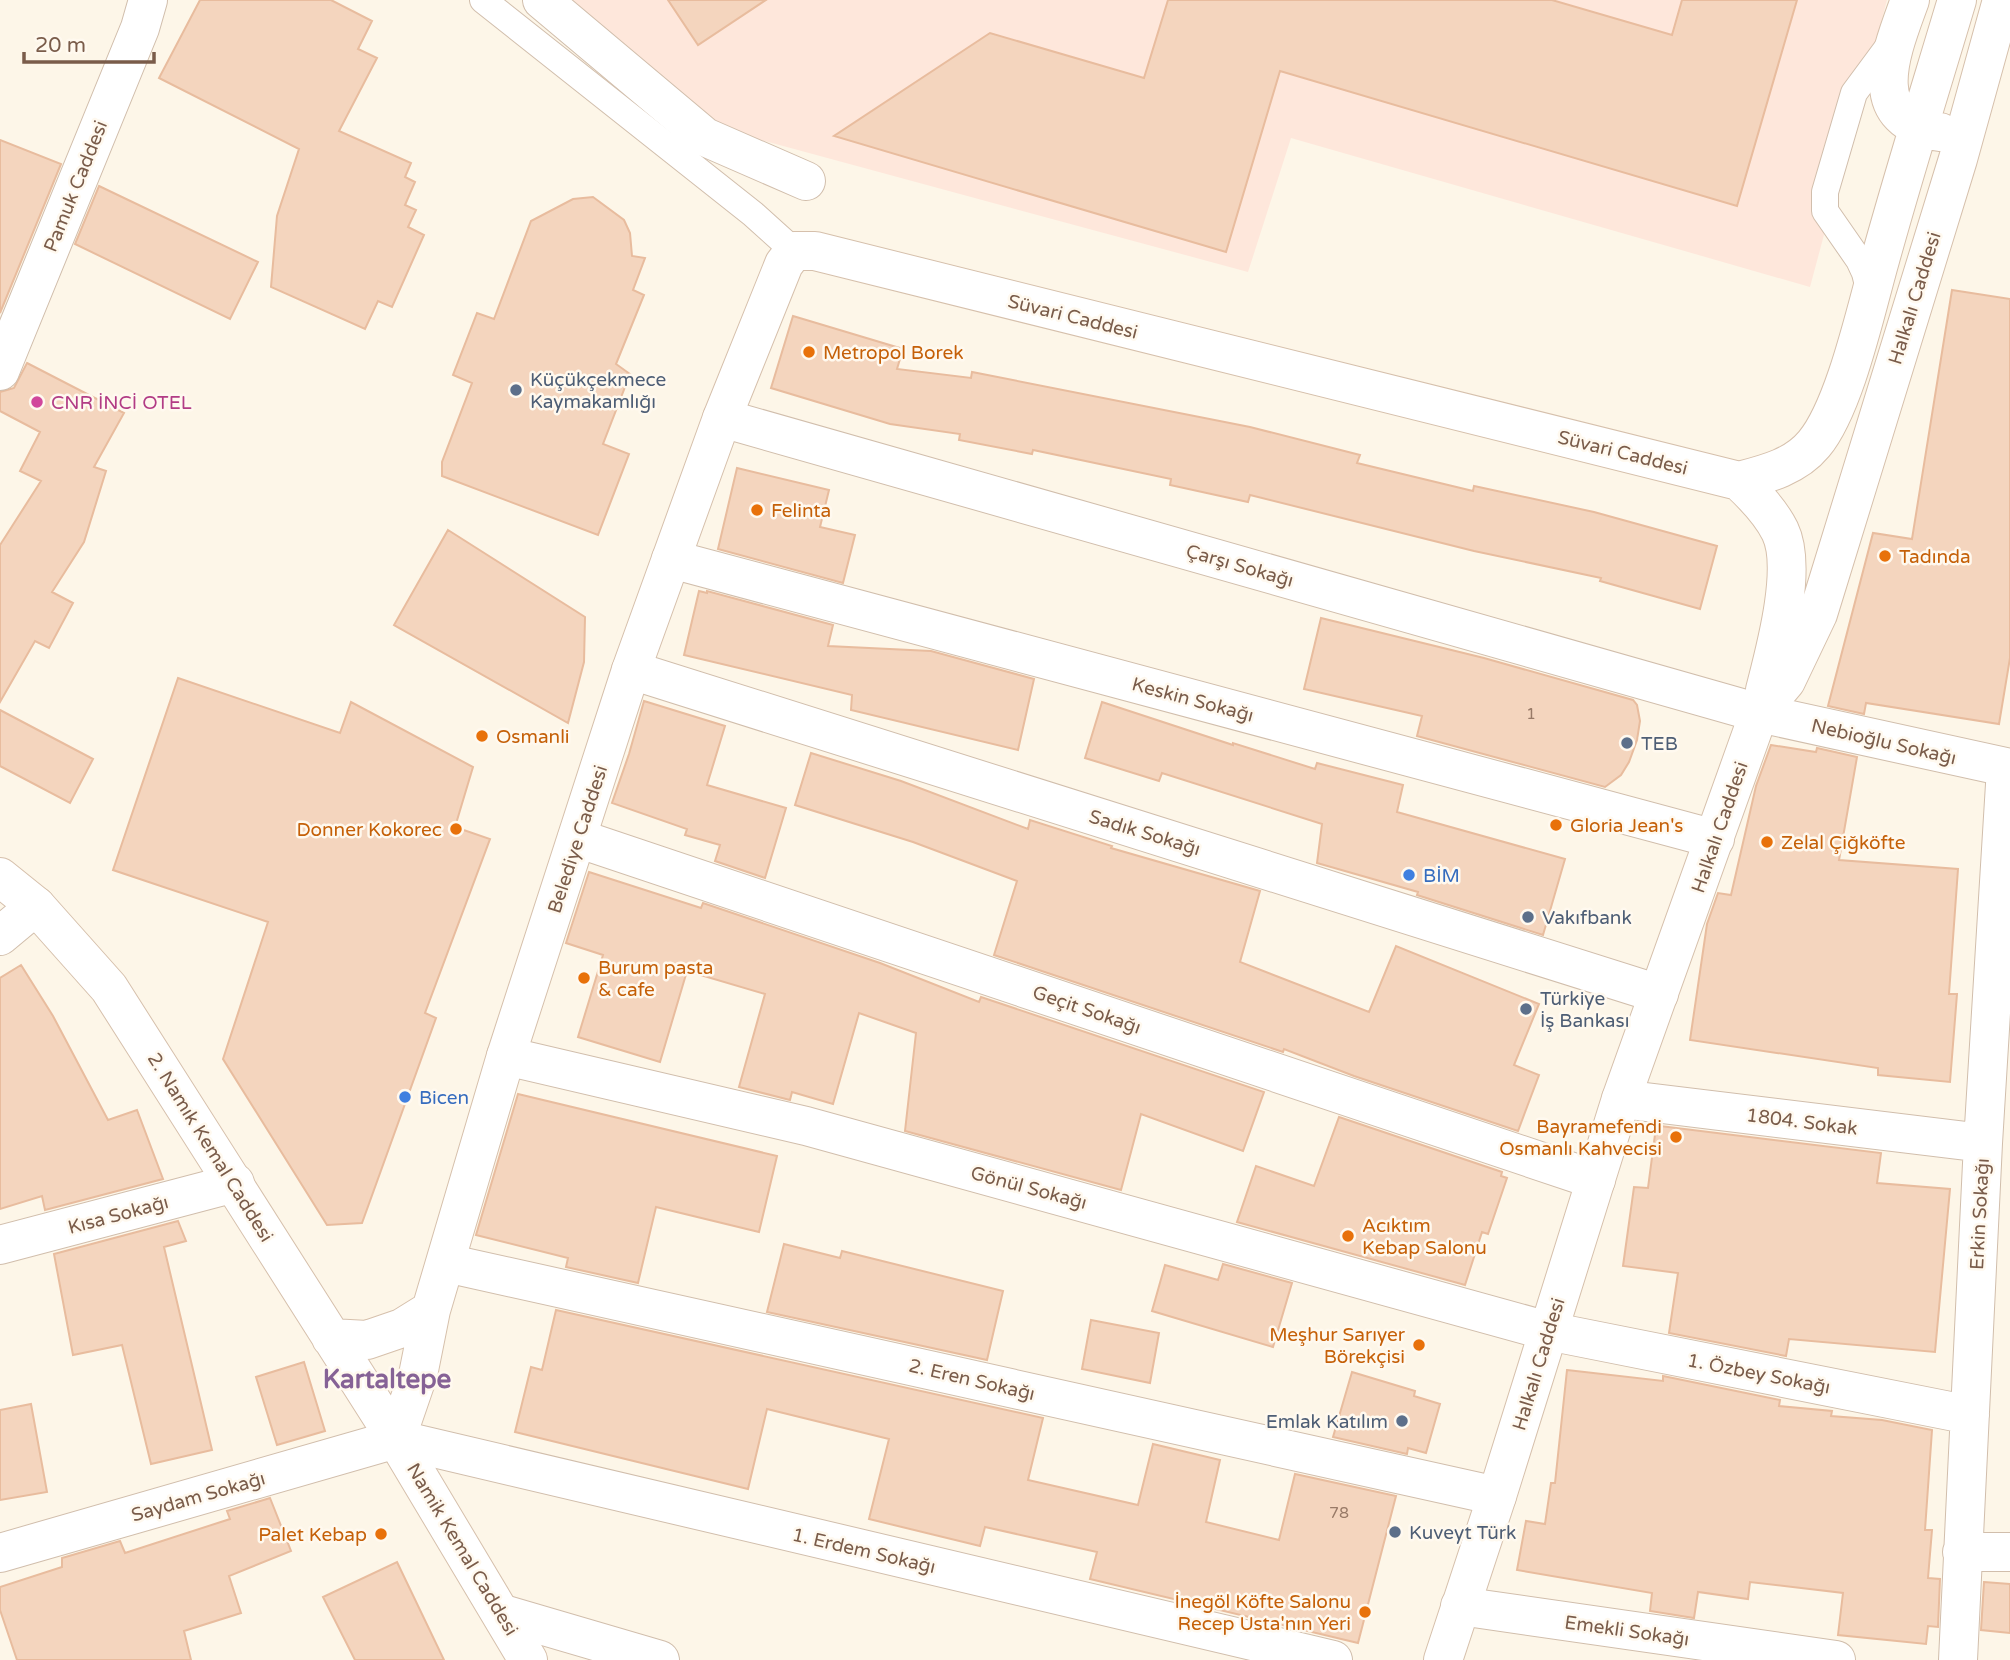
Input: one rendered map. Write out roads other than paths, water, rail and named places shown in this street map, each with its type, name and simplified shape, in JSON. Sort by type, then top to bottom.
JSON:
[{"type":"street","name":"Pamuk Caddesi","points":[[0,371],[135,41],[148,0]]},
{"type":"street","points":[[542,0],[705,137],[806,181]]},
{"type":"street","points":[[1739,481],[1770,472],[1801,458],[1827,424],[1847,374],[1957,0]]},
{"type":"street","name":"Halkalı Caddesi","points":[[1443,1660],[1621,1099],[1759,713],[1786,681],[1818,614],[1968,122],[2002,0]]},
{"type":"street","points":[[1904,16],[1888,71],[1889,93],[1899,116],[1918,127],[1938,132],[1953,131],[1968,122]]},
{"type":"street","name":"Belediye Caddesi","points":[[396,1439],[418,1375],[431,1310],[506,1055],[631,670],[722,418],[784,264],[794,251]]},
{"type":"street","name":"Süvari Caddesi","points":[[794,251],[815,251],[1739,481]]},
{"type":"street","name":"Çarşı Sokağı","points":[[722,418],[1759,713]]},
{"type":"street","points":[[1739,481],[1759,500],[1781,532],[1787,563],[1775,651],[1759,713]]},
{"type":"street","name":"Keskin Sokağı","points":[[671,559],[1715,839]]},
{"type":"street","name":"Sadık Sokağı","points":[[631,670],[1659,994]]},
{"type":"street","name":"Nebioğlu Sokağı","points":[[1759,713],[2008,768]]},
{"type":"street","name":"Erkin Sokağı","points":[[1958,1660],[1983,1143],[2008,768]]},
{"type":"street","name":"Geçit Sokağı","points":[[578,838],[1596,1180]]},
{"type":"street","name":"2. Namık Kemal Caddesi","points":[[0,877],[36,906],[109,988],[396,1439]]},
{"type":"street","points":[[0,936],[36,906]]},
{"type":"street","name":"Gönül Sokağı","points":[[506,1055],[806,1126],[1548,1331]]},
{"type":"street","name":"1804. Sokak","points":[[1621,1099],[1983,1143]]},
{"type":"street","name":"Kısa Sokağı","points":[[0,1245],[235,1183]]},
{"type":"street","name":"2. Eren Sokağı","points":[[446,1263],[1497,1496]]},
{"type":"street","points":[[331,1338],[367,1340],[402,1328],[431,1310]]},
{"type":"street","name":"1. Özbey Sokağı","points":[[1548,1331],[1970,1415]]},
{"type":"street","name":"Saydam Sokağı","points":[[0,1553],[396,1439]]},
{"type":"street","name":"Namik Kemal Caddesi","points":[[396,1439],[503,1614],[528,1660]]},
{"type":"street","name":"1. Erdem Sokağı","points":[[396,1439],[1333,1660]]},
{"type":"street","points":[[1962,1552],[2010,1552]]},
{"type":"street","name":"Emekli Sokağı","points":[[1460,1606],[1836,1660]]},
{"type":"street","points":[[503,1614],[660,1660]]},
{"type":"lane","points":[[483,0],[753,214],[794,251]]},
{"type":"lane","points":[[1870,293],[1866,273],[1859,260],[1825,211],[1825,192],[1854,93],[1904,16]]},
{"type":"place","name":"Metropol Borek","points":[[809,352]]},
{"type":"place","name":"Küçükçekmece Kaymakamlığı","points":[[516,390]]},
{"type":"place","name":"CNR İNCİ OTEL","points":[[37,402]]},
{"type":"place","name":"Felinta","points":[[757,510]]},
{"type":"place","name":"Tadında","points":[[1885,556]]},
{"type":"place","name":"Osmanli","points":[[482,736]]},
{"type":"place","name":"TEB","points":[[1627,743]]},
{"type":"place","name":"Gloria Jean's","points":[[1556,825]]},
{"type":"place","name":"Donner Kokorec","points":[[456,829]]},
{"type":"place","name":"Zelal Çiğköfte","points":[[1767,842]]},
{"type":"place","name":"BİM","points":[[1409,875]]},
{"type":"place","name":"Vakıfbank","points":[[1528,917]]},
{"type":"place","name":"Burum pasta & cafe","points":[[584,978]]},
{"type":"place","name":"Türkiye İş Bankası","points":[[1526,1009]]},
{"type":"place","name":"Bicen","points":[[405,1097]]},
{"type":"place","name":"Bayramefendi Osmanlı Kahvecisi","points":[[1676,1137]]},
{"type":"place","name":"Acıktım Kebap Salonu","points":[[1348,1236]]},
{"type":"place","name":"Meşhur Sarıyer Börekçisi","points":[[1419,1345]]},
{"type":"place","name":"Emlak Katılım","points":[[1402,1421]]},
{"type":"place","name":"Kuveyt Türk","points":[[1395,1532]]},
{"type":"place","name":"Palet Kebap","points":[[381,1534]]},
{"type":"place","name":"İnegöl Köfte Salonu Recep Usta'nın Yeri","points":[[1365,1612]]},
{"type":"district","name":"Kartaltepe","points":[[387,1379]]}]
